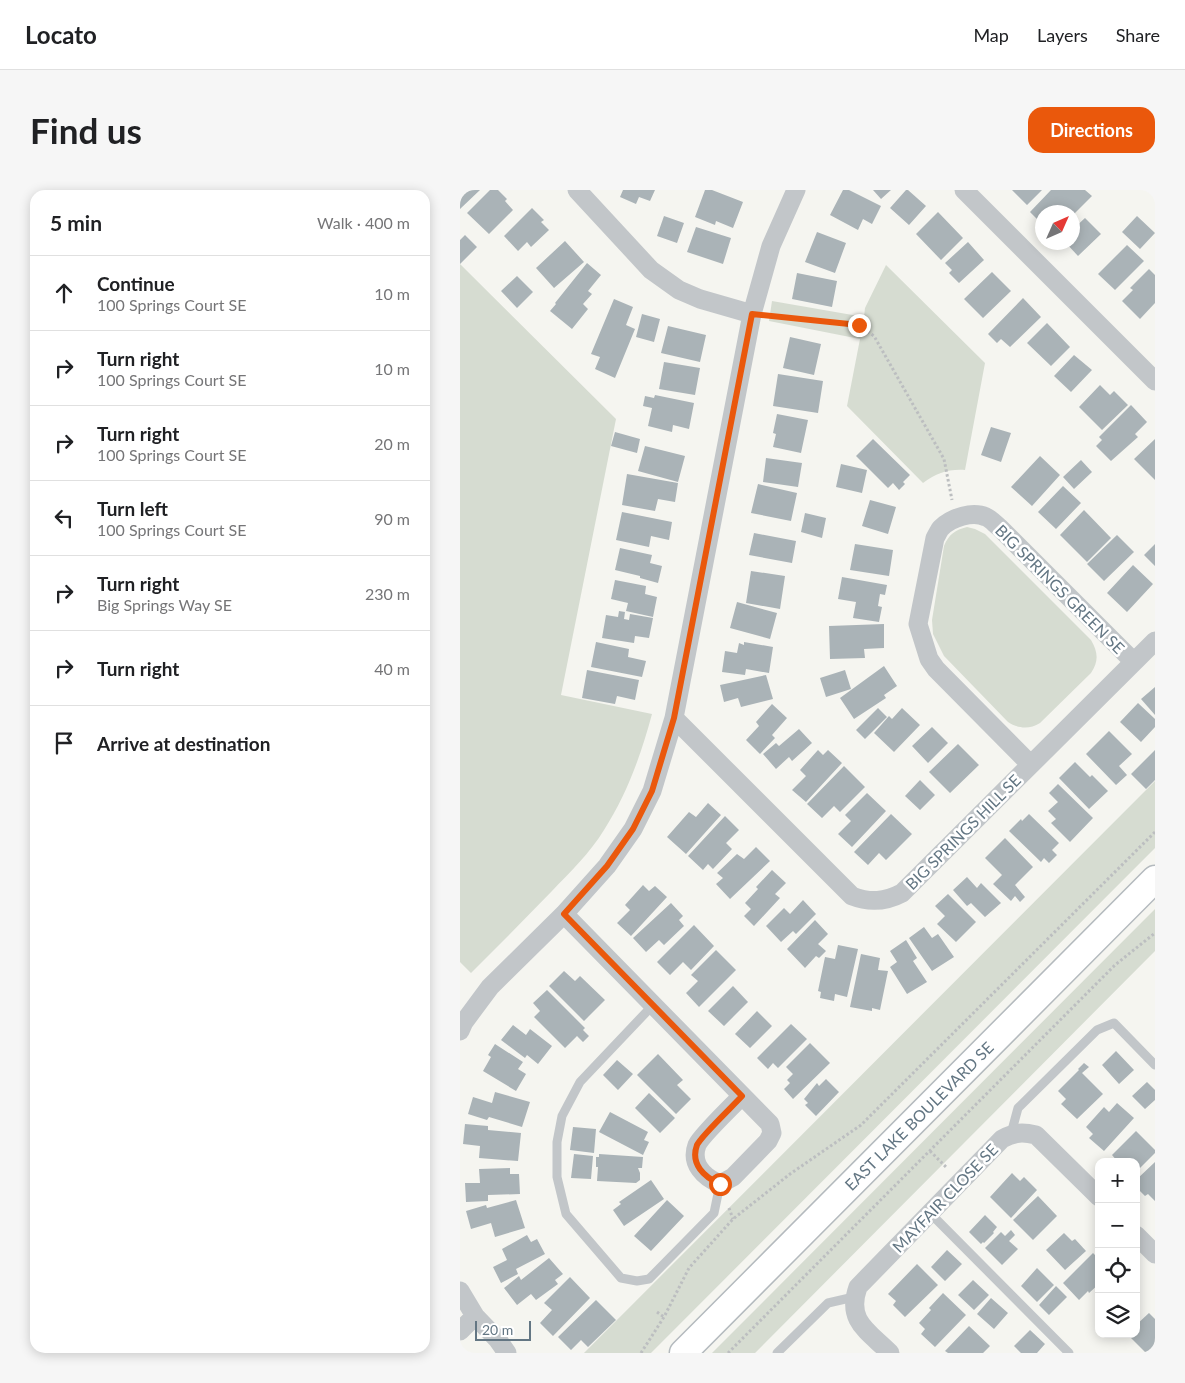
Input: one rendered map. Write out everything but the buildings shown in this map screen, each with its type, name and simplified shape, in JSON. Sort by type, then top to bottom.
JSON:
[{"type":"main road","name":"EAST LAKE BOULEVARD SE","points":[[683,1353],[1155,879]]},
{"type":"street","points":[[577,190],[651,270],[686,293],[752,314]]},
{"type":"street","points":[[460,1031],[464,1022],[490,987],[564,914],[607,866],[633,829],[652,791],[674,718],[752,314],[771,246],[796,190]]},
{"type":"street","points":[[964,190],[1155,381]]},
{"type":"street","name":"BIG SPRINGS GREEN SE","points":[[955,519],[975,514],[987,518],[999,527],[1134,662]]},
{"type":"street","points":[[955,519],[941,528],[935,538],[918,624],[924,646],[936,669],[1030,764]]},
{"type":"street","name":"BIG SPRINGS HILL SE","points":[[674,718],[852,896],[863,900],[890,899],[902,893],[1155,641]]},
{"type":"street","points":[[564,914],[770,1124],[772,1133],[768,1141],[733,1177],[720,1184],[707,1178],[699,1168],[695,1156],[698,1144],[742,1096]]},
{"type":"street","name":"MAYFAIR CLOSE SE","points":[[854,1297],[858,1287],[1002,1139],[1011,1134],[1023,1132],[1036,1136],[1095,1193]]},
{"type":"street","points":[[1140,1239],[1155,1254]]},
{"type":"street","points":[[460,1291],[475,1316],[502,1347],[517,1353]]},
{"type":"street","points":[[854,1297],[853,1307],[855,1316],[890,1353]]},
{"type":"street","points":[[460,1332],[475,1316]]},
{"type":"lane","points":[[653,1005],[580,1082],[562,1116],[557,1142],[557,1177],[566,1214],[621,1278],[637,1281],[649,1279],[714,1213],[720,1184]]},
{"type":"lane","points":[[1011,1134],[1018,1108],[1097,1030],[1114,1023],[1155,1065]]},
{"type":"lane","points":[[930,1213],[1069,1353]]},
{"type":"lane","points":[[777,1353],[828,1303],[854,1297]]},
{"type":"path","points":[[752,314],[859,325],[874,336],[944,459],[955,519]]},
{"type":"path","points":[[641,1353],[664,1316],[689,1268],[733,1219],[790,1174],[861,1125],[1155,832]]},
{"type":"path","points":[[728,1353],[1115,965],[1155,933]]},
{"type":"path","points":[[930,1151],[961,1182]]},
{"type":"path","points":[[657,1312],[664,1316]]},
{"type":"shaded area","points":[[460,264],[616,419],[561,695],[652,714],[638,759],[626,788],[598,838],[573,869],[471,973],[460,962]]},
{"type":"shaded area","points":[[886,265],[985,363],[965,470],[943,472],[923,483],[847,406],[860,339],[769,321],[772,301],[864,317],[865,308]]},
{"type":"shaded area","points":[[967,527],[985,534],[1091,640],[1095,649],[1097,657],[1091,673],[1040,723],[1032,727],[1019,727],[1008,722],[944,656],[933,634],[932,620],[944,546],[953,533]]},
{"type":"shaded area","points":[[1155,781],[1155,848],[651,1353],[584,1353]]},
{"type":"shaded area","points":[[1155,909],[1155,951],[755,1353],[712,1353]]},
{"type":"route","points":[[720,1184],[707,1178],[699,1168],[695,1156],[698,1144],[742,1096],[564,914],[607,866],[633,829],[652,791],[674,718],[752,314],[859,325]]}]
